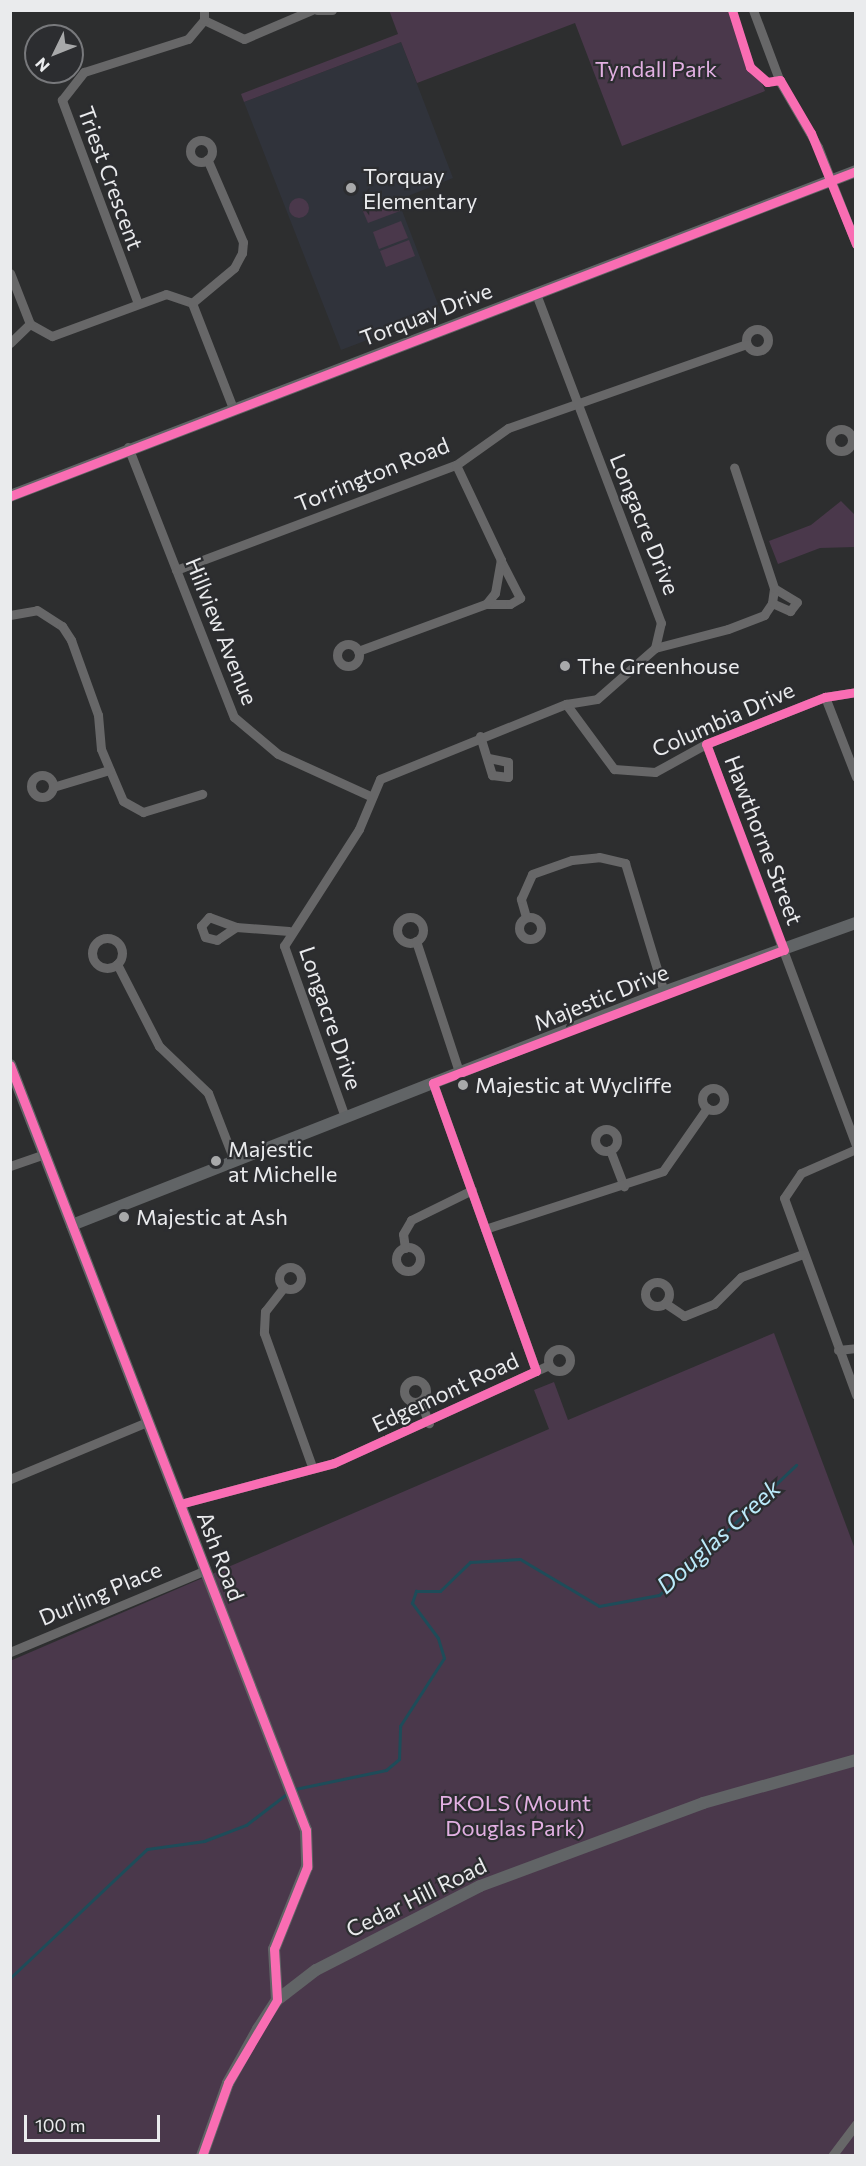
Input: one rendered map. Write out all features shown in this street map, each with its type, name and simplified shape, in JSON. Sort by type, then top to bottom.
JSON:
[{"type":"main road","name":"Torquay Drive","points":[[10,495],[128,447],[855,171]]},
{"type":"main road","name":"Majestic Drive","points":[[72,1225],[433,1083],[460,1076],[664,992],[855,923]]},
{"type":"main road","name":"Ash Road","points":[[10,1065],[306,1830],[307,1867],[274,1948],[276,2000]]},
{"type":"main road","name":"Cedar Hill Road","points":[[276,2000],[316,1970],[480,1886],[703,1803],[855,1760]]},
{"type":"main road","points":[[202,2156],[228,2083],[276,2000]]},
{"type":"street","points":[[204,15],[244,39],[312,10]]},
{"type":"street","points":[[316,10],[332,10]]},
{"type":"street","points":[[753,10],[780,82],[832,179],[855,244]]},
{"type":"street","name":"Triest Crescent","points":[[137,302],[62,100],[84,72],[178,44],[204,15]]},
{"type":"street","points":[[192,303],[234,268],[242,253],[243,242],[207,159]]},
{"type":"street","points":[[10,273],[30,324],[60,337],[137,302],[166,294],[192,303],[233,408]]},
{"type":"street","name":"Longacre Drive","points":[[345,1117],[284,946],[289,931],[358,829],[370,796],[380,779],[404,765],[566,704],[597,699],[618,686],[655,648],[661,623],[656,601],[576,403],[536,294]]},
{"type":"street","points":[[10,343],[30,324]]},
{"type":"street","name":"Torrington Road","points":[[176,570],[456,465],[508,428],[747,344]]},
{"type":"street","name":"Hillview Avenue","points":[[128,447],[234,717],[278,754],[370,796]]},
{"type":"street","points":[[358,651],[486,604],[510,604],[520,597],[456,465]]},
{"type":"street","points":[[655,648],[728,629],[764,615],[772,603],[774,588],[734,466]]},
{"type":"street","points":[[486,604],[500,579],[501,560]]},
{"type":"street","points":[[772,603],[790,611],[797,602],[774,588]]},
{"type":"street","points":[[10,615],[37,609],[62,626],[98,715],[109,770],[123,801],[143,812],[202,794]]},
{"type":"street","name":"Columbia Drive","points":[[566,704],[614,769],[655,772],[706,744],[825,697],[855,692]]},
{"type":"street","points":[[825,697],[855,777]]},
{"type":"street","points":[[480,736],[489,758]]},
{"type":"street","name":"Hawthorne Street","points":[[706,744],[784,950],[855,1148]]},
{"type":"street","points":[[53,787],[109,770]]},
{"type":"street","points":[[526,918],[521,898],[532,874],[572,860],[600,857],[625,863],[664,992]]},
{"type":"street","points":[[236,927],[289,931]]},
{"type":"street","points":[[416,941],[460,1076]]},
{"type":"street","points":[[117,964],[159,1046],[208,1093],[234,1160]]},
{"type":"street","name":"Edgemont Road","points":[[180,1504],[312,1466],[334,1463],[429,1423],[536,1371],[433,1083]]},
{"type":"street","points":[[485,1229],[624,1186],[663,1171],[708,1108]]},
{"type":"street","points":[[855,1148],[820,1161],[788,1187],[784,1198],[802,1254],[855,1395]]},
{"type":"street","points":[[610,1150],[624,1186]]},
{"type":"street","points":[[10,1166],[44,1154]]},
{"type":"street","points":[[405,1248],[403,1234],[411,1220],[472,1190]]},
{"type":"street","points":[[665,1303],[684,1316],[714,1304],[741,1277],[802,1254]]},
{"type":"street","points":[[284,1287],[265,1311],[264,1333],[312,1466]]},
{"type":"street","points":[[838,1350],[855,1348]]},
{"type":"street","points":[[536,1371],[549,1365]]},
{"type":"street","name":"Edgemont Road","points":[[420,1401],[429,1423]]},
{"type":"street","points":[[10,1479],[147,1422]]},
{"type":"street","name":"Durling Place","points":[[10,1652],[206,1570]]},
{"type":"street","points":[[832,2156],[855,2124]]},
{"type":"shaded area","name":"Torquay Elementary","points":[[401,42],[453,178],[398,200],[441,312],[341,350],[244,102]]},
{"type":"green space","name":"Tyndall Park","points":[[389,10],[734,11],[765,91],[622,146],[575,23],[417,83],[401,42],[244,102],[241,94],[398,34]]},
{"type":"green space","points":[[299,198],[306,201],[309,208],[306,215],[299,218],[292,215],[289,208],[292,201]]},
{"type":"green space","points":[[390,198],[400,211],[368,223],[362,209]]},
{"type":"green space","points":[[401,221],[408,238],[379,249],[373,232]]},
{"type":"green space","points":[[409,240],[415,256],[386,267],[380,251]]},
{"type":"green space","points":[[841,501],[855,515],[855,547],[820,548],[778,564],[769,541],[811,525]]},
{"type":"green space","name":"PKOLS (Mount Douglas Park)","points":[[774,1333],[855,1549],[855,2155],[11,2155],[10,1661],[549,1429],[534,1390],[554,1382],[568,1420]]},
{"type":"waterway","name":"Douglas Creek","points":[[295,1789],[386,1770],[399,1759],[400,1726],[444,1658],[438,1638],[412,1603],[416,1591],[440,1591],[470,1562],[520,1559],[599,1606],[659,1595],[796,1465]]},
{"type":"waterway","name":"Douglas Creek","points":[[10,1978],[147,1849],[204,1841],[246,1825],[289,1792]]},
{"type":"cycle path","points":[[732,10],[750,67],[767,82],[780,80],[811,133],[856,244]]},
{"type":"cycle path","points":[[10,496],[856,171]]},
{"type":"cycle path","points":[[180,1504],[334,1463],[536,1371],[433,1083],[784,950],[706,744],[825,697],[856,692]]},
{"type":"cycle path","points":[[10,1065],[306,1830],[307,1867],[274,1949],[277,2000],[228,2083],[202,2156]]},
{"type":"place","name":"Torquay Elementary","points":[[351,188]]},
{"type":"place","name":"The Greenhouse","points":[[565,666]]},
{"type":"place","name":"Majestic at Wycliffe","points":[[463,1085]]},
{"type":"place","name":"Majestic at Michelle","points":[[216,1161]]},
{"type":"place","name":"Majestic at Ash","points":[[124,1217]]}]
